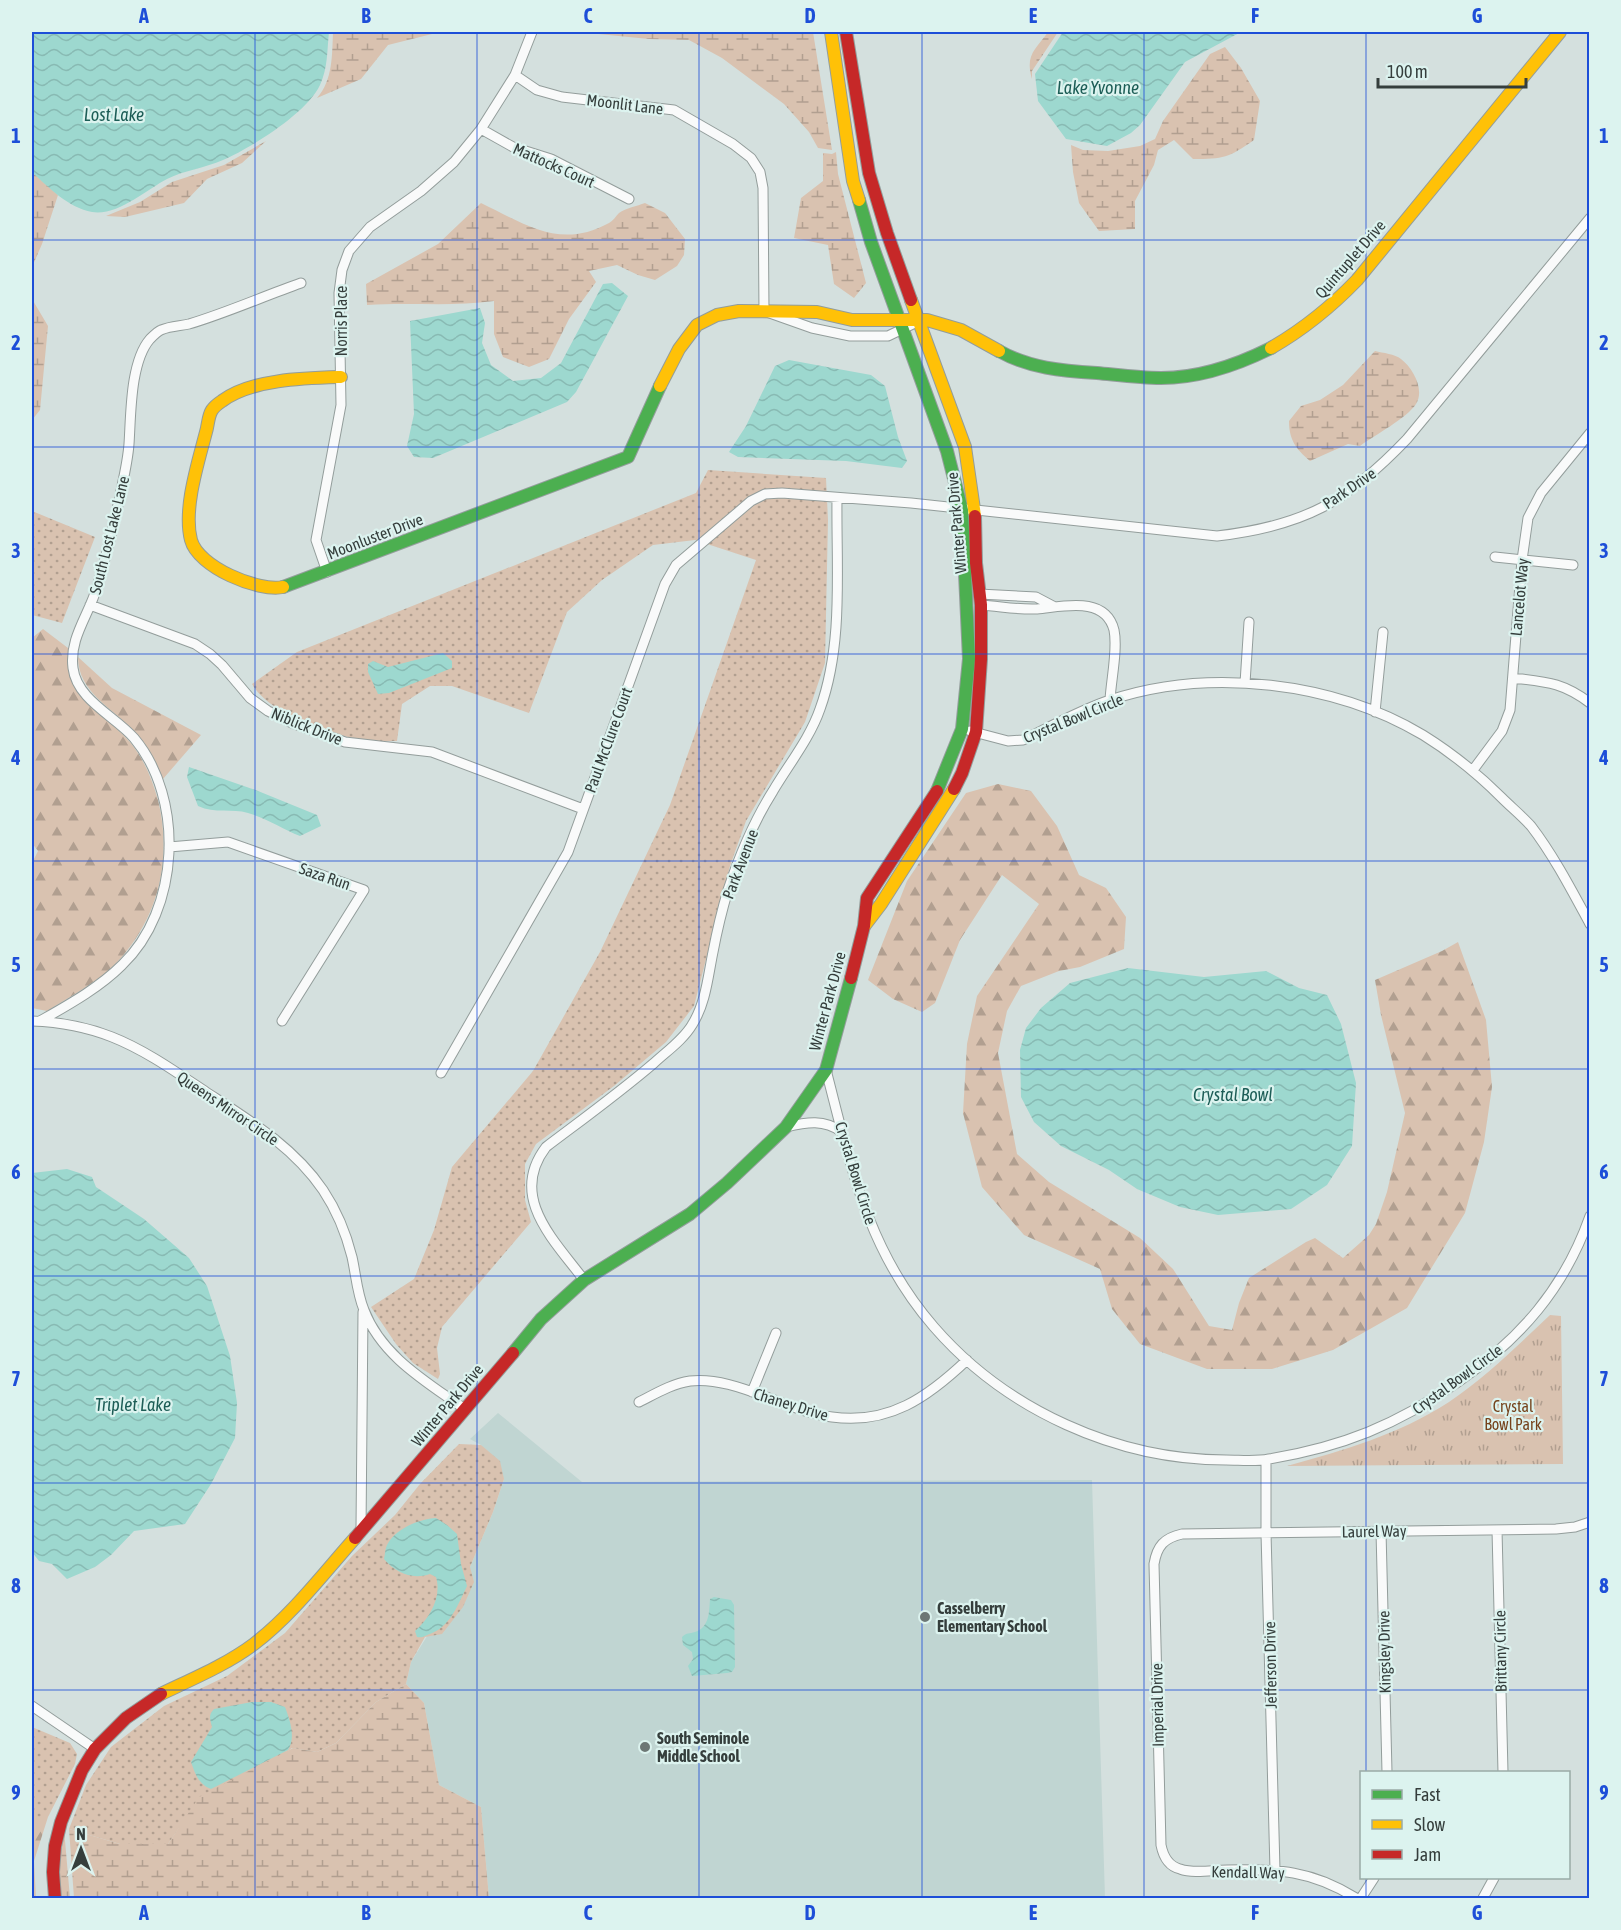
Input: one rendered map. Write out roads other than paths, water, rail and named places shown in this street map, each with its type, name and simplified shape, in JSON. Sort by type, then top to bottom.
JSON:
[{"type":"street","name":"Norris Place","points":[[327,573],[316,540],[341,405],[339,293],[342,270],[349,251],[370,227],[421,191],[454,162],[481,129],[515,75],[532,32]]},
{"type":"street","name":"Winter Park Drive","points":[[55,1899],[53,1872],[55,1846],[61,1822],[78,1780],[95,1749],[126,1718],[153,1698],[229,1660],[254,1644],[296,1605],[466,1410],[541,1319],[585,1280],[609,1263],[655,1238],[690,1214],[727,1184],[786,1127],[826,1070],[864,926],[867,898],[936,792],[962,729],[969,659],[969,510],[872,242],[853,181],[831,32]]},
{"type":"street","name":"Winter Park Drive","points":[[846,32],[869,173],[918,321],[965,447],[969,510],[980,599],[981,660],[976,732],[963,772],[949,799],[864,926]]},
{"type":"street","name":"Quintuplet Drive","points":[[901,324],[935,321],[952,326],[1000,353],[1027,364],[1057,370],[1169,378],[1241,363],[1298,332],[1326,311],[1349,288],[1560,32]]},
{"type":"street","name":"Moonlit Lane","points":[[515,75],[537,90],[562,97],[674,110],[733,144],[752,158],[760,172],[764,188],[764,311]]},
{"type":"street","name":"Mattocks Court","points":[[481,129],[513,147],[550,159],[629,199]]},
{"type":"street","name":"Park Drive","points":[[969,510],[1217,536],[1253,532],[1288,522],[1332,503],[1360,484],[1407,439],[1590,218]]},
{"type":"street","name":"South Lost Lake Lane","points":[[36,1021],[101,982],[123,964],[151,925],[161,900],[168,872],[170,847],[167,815],[159,785],[147,758],[133,738],[87,696],[77,683],[73,668],[73,650],[78,629],[90,606],[109,547],[127,461],[131,396],[144,348],[161,330],[189,324],[301,283]]},
{"type":"street","name":"Moonluster Drive","points":[[341,376],[300,378],[250,388],[218,402],[212,411],[189,509],[191,543],[200,555],[225,574],[276,589],[327,573],[628,457],[678,351],[694,327],[708,317],[764,311],[816,312],[852,320],[901,324]]},
{"type":"street","name":"Moonluster Drive","points":[[764,311],[812,328],[847,335],[888,336],[901,324]]},
{"type":"street","points":[[847,335],[852,320]]},
{"type":"street","name":"Lancelot Way","points":[[1473,770],[1502,731],[1510,710],[1522,560],[1528,518],[1541,493],[1590,433]]},
{"type":"street","name":"Paul McClure Court","points":[[441,1073],[568,852],[665,584],[676,565],[751,501],[765,494],[782,493],[837,498]]},
{"type":"street","points":[[837,498],[969,510]]},
{"type":"street","name":"Park Avenue","points":[[585,1280],[544,1227],[536,1212],[531,1195],[531,1175],[537,1159],[546,1146],[626,1087],[679,1041],[692,1026],[699,1012],[704,1000],[717,931],[729,889],[746,844],[771,794],[820,711],[830,677],[836,639],[837,498]]},
{"type":"street","points":[[1495,557],[1573,565]]},
{"type":"street","points":[[980,599],[1036,609],[1078,605],[1103,613],[1113,627],[1115,639],[1110,700]]},
{"type":"street","name":"Niblick Drive","points":[[90,606],[195,644],[222,665],[250,698],[268,711],[292,723],[345,742],[432,752],[583,809]]},
{"type":"street","points":[[1245,683],[1250,622]]},
{"type":"street","points":[[1376,712],[1383,632]]},
{"type":"street","points":[[1513,678],[1551,683],[1570,689],[1590,703]]},
{"type":"street","name":"Crystal Bowl Circle","points":[[962,729],[1008,741],[1023,740],[1110,700],[1157,688],[1245,683],[1286,687],[1327,696],[1376,712],[1423,735],[1473,770],[1531,826],[1568,883],[1590,924]]},
{"type":"street","name":"Saza Run","points":[[170,847],[228,842],[364,890],[282,1021]]},
{"type":"street","name":"Queens Mirror Circle","points":[[36,1021],[77,1027],[111,1036],[177,1072],[279,1142],[323,1190],[340,1220],[363,1310],[361,1529]]},
{"type":"street","name":"Crystal Bowl Circle","points":[[826,1070],[864,1209],[884,1253],[909,1295],[934,1328],[967,1360],[1016,1397],[1052,1419],[1121,1445],[1158,1454],[1198,1460],[1266,1460],[1356,1438],[1428,1404],[1468,1376],[1533,1318],[1586,1237],[1590,1216]]},
{"type":"street","points":[[786,1127],[806,1122],[821,1122],[834,1126],[842,1132]]},
{"type":"street","name":"Queens Mirror Circle","points":[[363,1310],[390,1353],[466,1410]]},
{"type":"street","points":[[752,1392],[776,1333]]},
{"type":"street","name":"Chaney Drive","points":[[639,1402],[671,1386],[691,1381],[716,1382],[752,1392],[806,1412],[833,1417],[862,1418],[894,1411],[919,1400],[941,1385],[967,1360]]},
{"type":"street","name":"Jefferson Drive","points":[[1266,1460],[1275,1870]]},
{"type":"street","name":"Laurel Way","points":[[1160,1545],[1169,1537],[1182,1534],[1497,1530],[1565,1528],[1590,1522]]},
{"type":"street","name":"Brittany Circle","points":[[1497,1530],[1503,1771]]},
{"type":"street","name":"Kingsley Drive","points":[[1381,1531],[1387,1771]]},
{"type":"street","name":"Imperial Drive","points":[[1160,1545],[1156,1551],[1154,1564],[1161,1845],[1163,1855],[1171,1864]]},
{"type":"street","points":[[32,1706],[95,1749]]},
{"type":"street","name":"Kendall Way","points":[[1171,1864],[1191,1871],[1275,1870],[1320,1879],[1356,1899]]},
{"type":"street","points":[[1361,1899],[1373,1879]]},
{"type":"street","points":[[1483,1899],[1493,1879]]},
{"type":"water","name":"Lost Lake","points":[[32,32],[329,32],[323,79],[313,96],[291,118],[263,138],[216,163],[174,176],[112,210],[92,212],[83,210],[59,196],[32,172]]},
{"type":"water","name":"Lake Yvonne","points":[[1063,32],[1241,32],[1185,62],[1140,125],[1131,133],[1107,146],[1066,139],[1038,101],[1035,74]]},
{"type":"water","points":[[612,283],[628,296],[576,392],[567,402],[433,458],[414,457],[407,446],[414,414],[410,321],[480,308],[485,323],[482,343],[491,365],[513,381],[541,378],[561,363],[603,284]]},
{"type":"water","points":[[789,360],[871,375],[885,386],[898,437],[907,461],[902,468],[846,461],[738,457],[729,452],[746,426],[775,366]]},
{"type":"water","points":[[443,653],[452,661],[452,668],[389,693],[378,694],[368,672],[368,664],[373,661],[388,667]]},
{"type":"water","points":[[189,767],[317,815],[321,826],[300,836],[248,813],[211,810],[198,806],[187,777]]},
{"type":"water","name":"Crystal Bowl","points":[[1128,968],[1204,977],[1266,971],[1299,988],[1327,995],[1341,1024],[1356,1083],[1352,1146],[1327,1185],[1291,1209],[1218,1215],[1180,1207],[1137,1189],[1109,1170],[1061,1146],[1034,1122],[1021,1097],[1020,1050],[1026,1028],[1041,1008],[1070,983]]},
{"type":"water","name":"Triplet Lake","points":[[67,1169],[92,1177],[96,1187],[144,1219],[189,1258],[207,1286],[230,1356],[237,1403],[235,1438],[211,1484],[185,1524],[134,1531],[111,1555],[95,1567],[67,1579],[52,1564],[39,1561],[32,1552],[32,1173]]},
{"type":"water","points":[[436,1518],[457,1534],[467,1586],[449,1620],[430,1634],[417,1637],[415,1631],[430,1613],[436,1599],[436,1577],[430,1574],[411,1576],[399,1571],[384,1559],[385,1550],[391,1539],[402,1530],[422,1520]]},
{"type":"water","points":[[714,1597],[731,1600],[734,1605],[735,1667],[732,1672],[692,1676],[688,1666],[693,1659],[692,1652],[683,1645],[682,1637],[704,1626],[708,1618],[710,1599]]},
{"type":"water","points":[[252,1702],[271,1702],[285,1707],[292,1735],[288,1750],[211,1789],[207,1787],[198,1778],[191,1762],[212,1727],[211,1713],[214,1709]]},
{"type":"place","name":"Casselberry Elementary School","points":[[925,1617]]},
{"type":"place","name":"South Seminole Middle School","points":[[645,1747]]},
{"type":"park label","name":"Crystal Bowl Park","points":[[1513,1415]]}]
